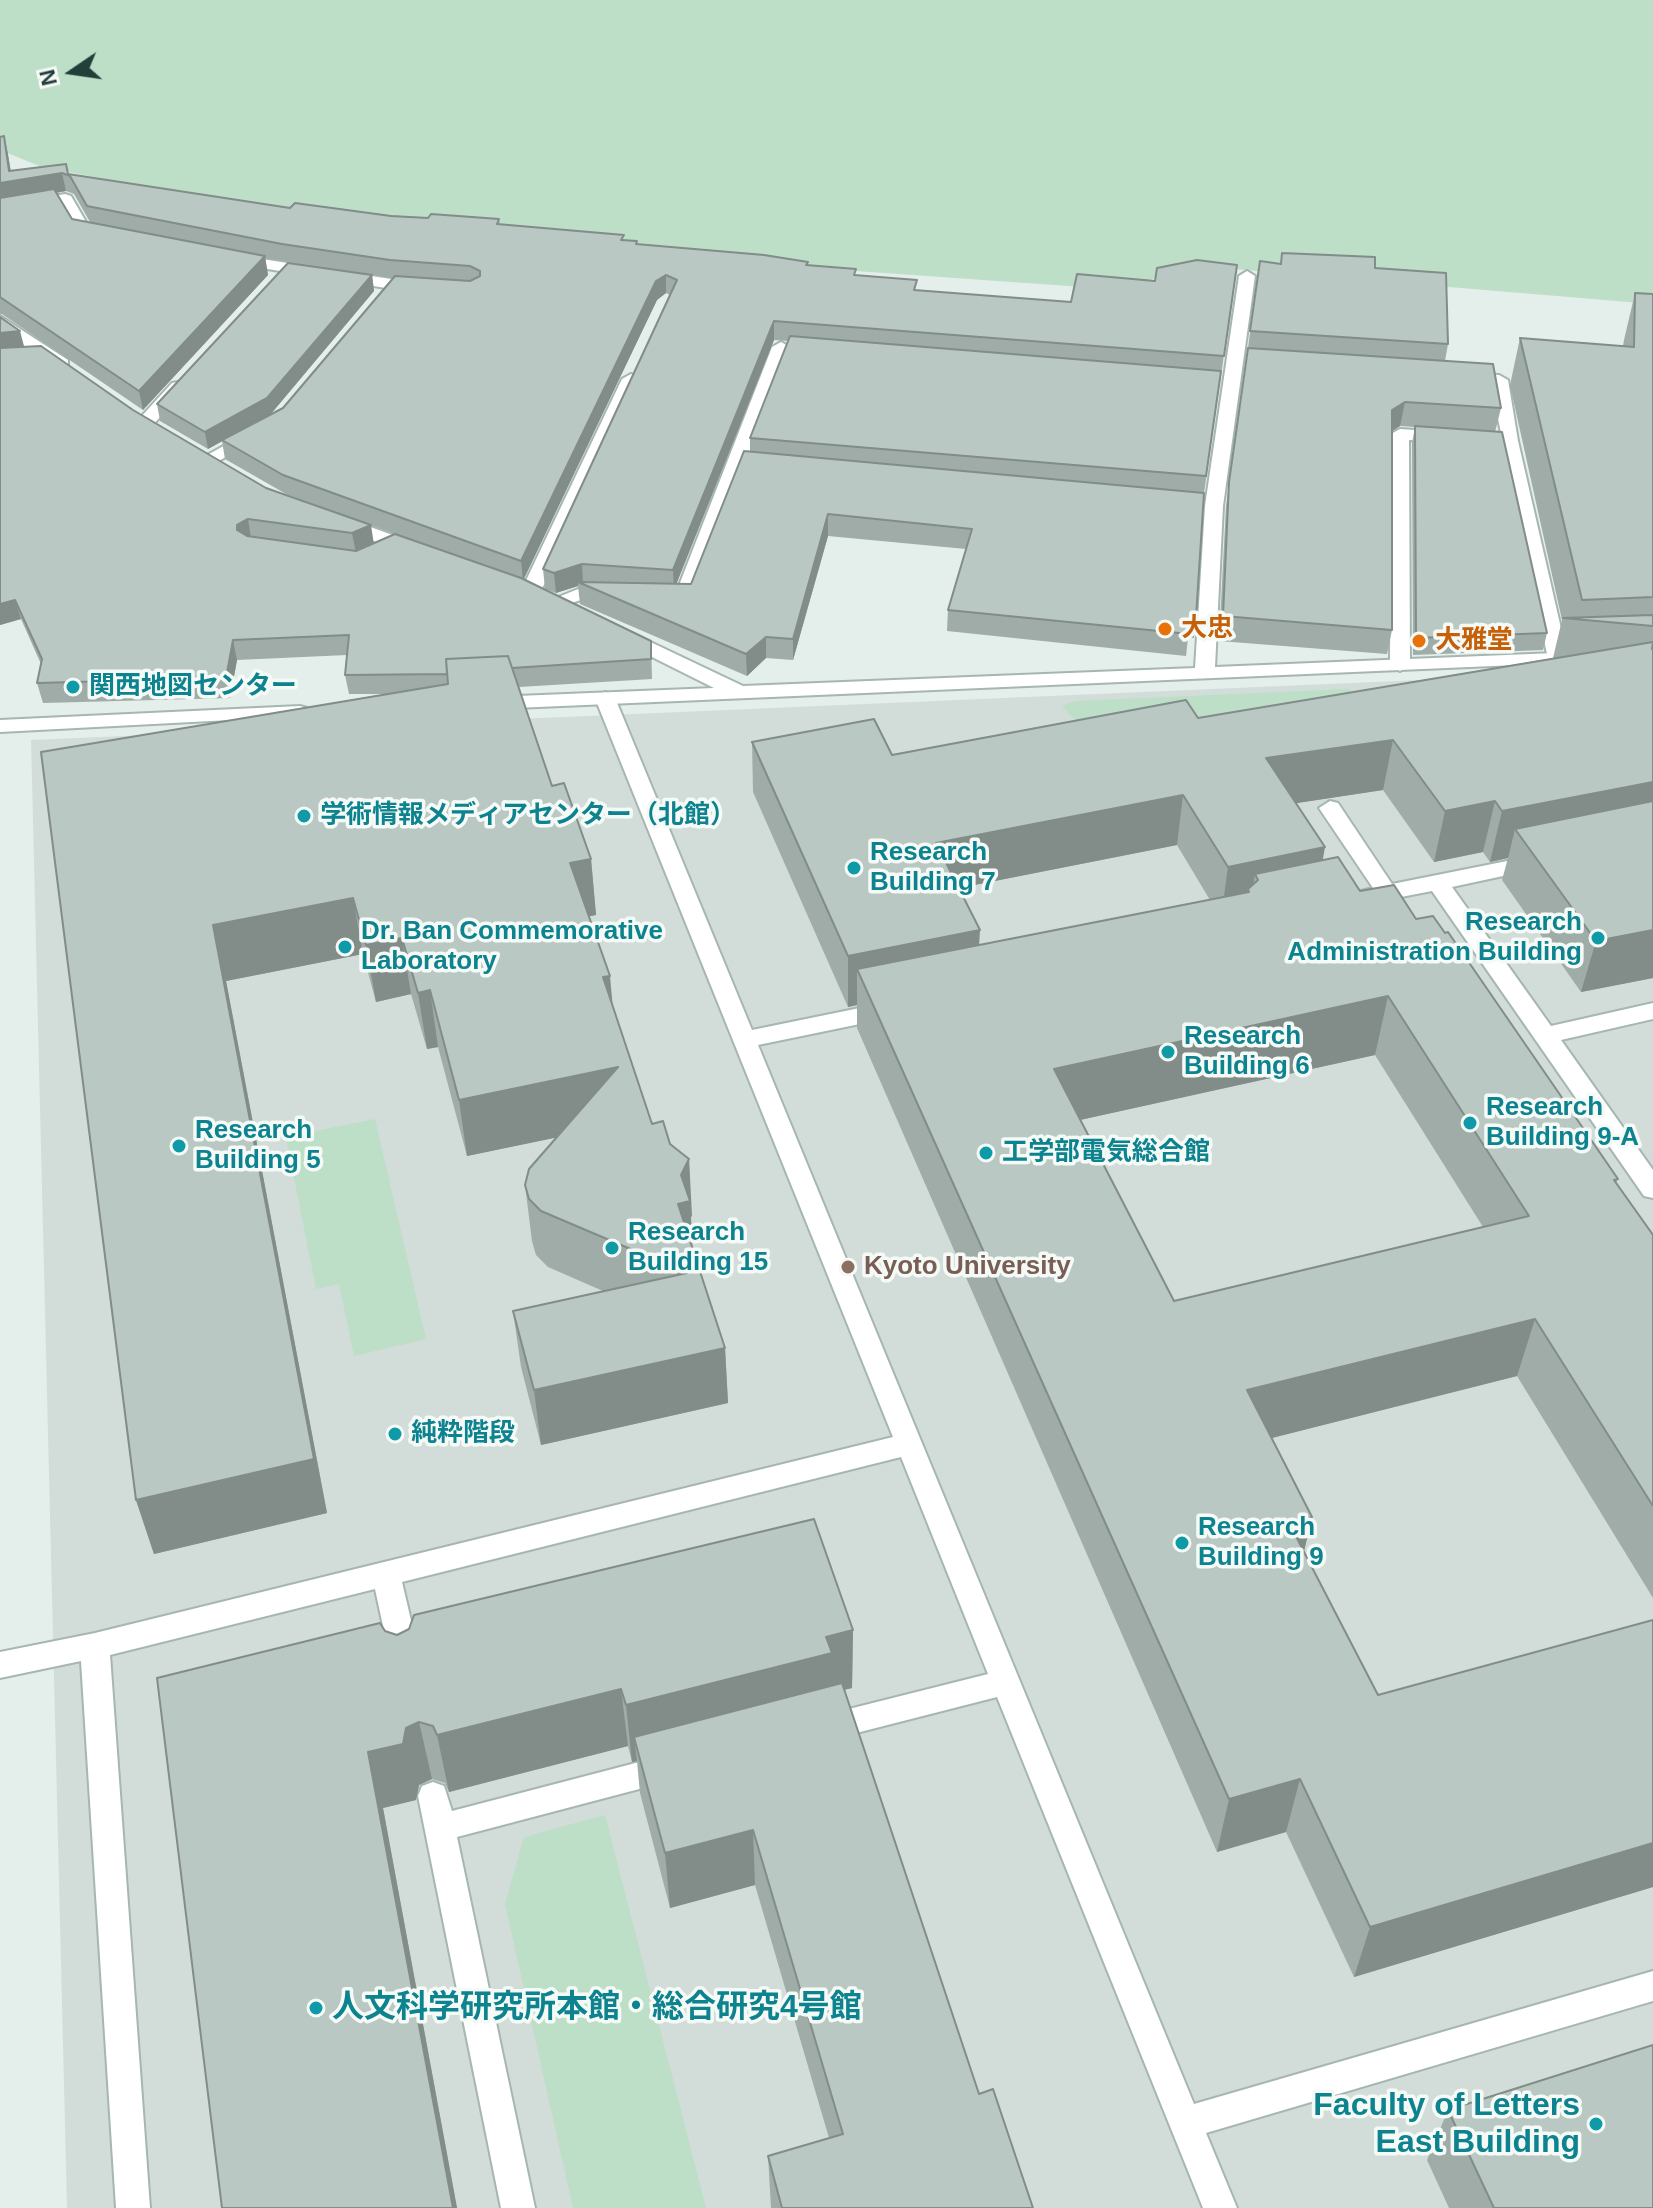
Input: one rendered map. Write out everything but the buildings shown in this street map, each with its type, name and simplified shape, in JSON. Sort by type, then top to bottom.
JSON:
[{"type":"street","points":[[0,209],[65,199],[83,231],[114,237]]},
{"type":"street","points":[[223,258],[280,276],[387,291],[432,289]]},
{"type":"street","points":[[1205,674],[1207,505],[1225,383],[1243,363],[1247,276]]},
{"type":"street","points":[[0,321],[74,373]]},
{"type":"street","points":[[655,597],[683,599],[744,464],[789,348]]},
{"type":"street","points":[[25,358],[51,356]]},
{"type":"street","points":[[642,357],[523,588],[738,691]]},
{"type":"street","points":[[146,422],[188,376]]},
{"type":"street","points":[[1437,376],[1499,380],[1501,440],[1558,659]]},
{"type":"street","points":[[231,474],[201,456],[266,428]]},
{"type":"street","points":[[1400,665],[1400,434],[1462,438]]},
{"type":"street","points":[[331,519],[428,554]]},
{"type":"street","points":[[372,556],[398,543]]},
{"type":"street","points":[[556,602],[583,593],[626,596]]},
{"type":"street","points":[[478,704],[1606,657]]},
{"type":"street","points":[[605,698],[1220,2208]]},
{"type":"street","points":[[0,726],[320,711]]},
{"type":"street","points":[[1330,808],[1387,893]]},
{"type":"street","points":[[1343,902],[1561,857]]},
{"type":"street","points":[[1438,883],[1653,1189]]},
{"type":"street","points":[[745,1040],[913,1005]]},
{"type":"street","points":[[1545,1035],[1653,1011]]},
{"type":"street","points":[[0,1665],[95,1646],[910,1444]]},
{"type":"street","points":[[386,1574],[409,1677]]},
{"type":"street","points":[[95,1646],[133,2208]]},
{"type":"street","points":[[791,1737],[1005,1682]]},
{"type":"street","points":[[440,1828],[700,1761]]},
{"type":"street","points":[[433,1796],[518,2208]]},
{"type":"street","points":[[1185,2123],[1653,1986]]},
{"type":"shaded area","name":"Kyoto University","points":[[1653,670],[1653,2208],[67,2208],[31,740]]},
{"type":"green space","points":[[0,0],[1653,0],[1653,304],[1186,265],[1126,290],[685,259],[369,229],[42,167],[0,150]]},
{"type":"green space","points":[[1348,689],[1366,701],[1361,720],[1083,728],[1062,706],[1076,701]]},
{"type":"green space","points":[[375,1119],[426,1339],[354,1356],[339,1284],[316,1289],[286,1137]]},
{"type":"green space","points":[[605,1815],[706,2208],[573,2208],[505,1904],[524,1837]]},
{"type":"place","name":"大忠","points":[[1165,629]]},
{"type":"place","name":"大雅堂","points":[[1419,641]]},
{"type":"place","name":"関西地図センター","points":[[73,687]]},
{"type":"place","name":"学術情報メディアセンター（北館）","points":[[304,816]]},
{"type":"place","name":"Research Building 7","points":[[854,868]]},
{"type":"place","name":"Research Administration Building","points":[[1598,938]]},
{"type":"place","name":"Dr. Ban Commemorative Laboratory","points":[[345,947]]},
{"type":"place","name":"Research Building 6","points":[[1168,1052]]},
{"type":"place","name":"Research Building 9-A","points":[[1470,1123]]},
{"type":"place","name":"Research Building 5","points":[[179,1146]]},
{"type":"place","name":"工学部電気総合館","points":[[986,1153]]},
{"type":"place","name":"Research Building 15","points":[[612,1248]]},
{"type":"place","name":"Kyoto University","points":[[848,1267]]},
{"type":"place","name":"純粋階段","points":[[395,1434]]},
{"type":"place","name":"Research Building 9","points":[[1182,1543]]},
{"type":"place","name":"人文科学研究所本館・総合研究4号館","points":[[316,2008]]},
{"type":"place","name":"Faculty of Letters East Building","points":[[1596,2124]]}]
